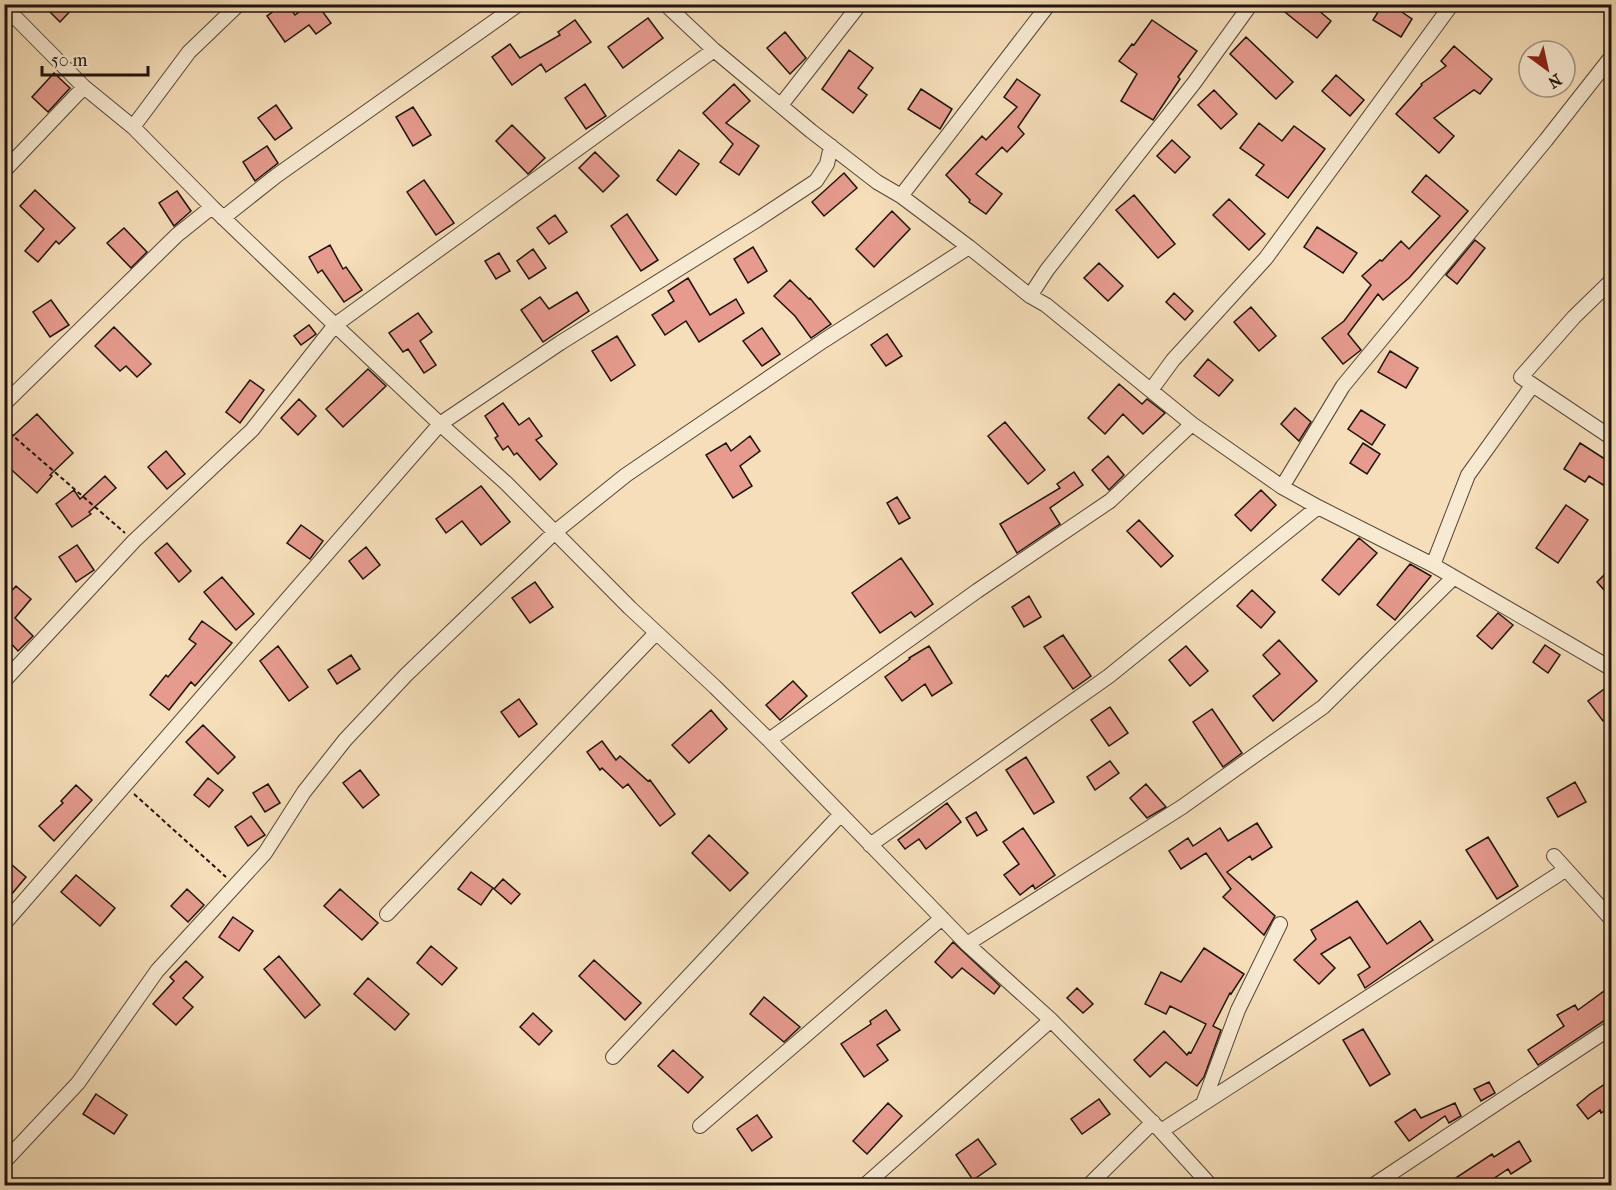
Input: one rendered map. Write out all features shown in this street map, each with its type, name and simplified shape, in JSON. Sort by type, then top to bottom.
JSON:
[{"type":"street","points":[[134,127],[189,52],[238,4]]},
{"type":"street","points":[[223,218],[276,176],[519,4]]},
{"type":"street","points":[[665,4],[714,50],[877,183],[901,196],[1030,296],[1046,305],[1192,424],[1282,487],[1433,565],[1611,669]]},
{"type":"street","points":[[781,105],[860,4]]},
{"type":"street","points":[[901,196],[1049,4]]},
{"type":"street","points":[[1030,296],[1047,270],[1194,83],[1251,4]]},
{"type":"street","points":[[1151,390],[1173,360],[1266,258],[1452,4]]},
{"type":"street","points":[[12,9],[84,87],[134,127],[223,218],[440,424],[506,483],[656,633],[715,687],[967,944],[1051,1020],[1211,1185]]},
{"type":"street","points":[[4,681],[134,540],[252,430],[335,325],[714,50]]},
{"type":"street","points":[[1282,487],[1343,386],[1546,140],[1611,56]]},
{"type":"street","points":[[4,171],[84,87]]},
{"type":"street","points":[[4,924],[440,424],[560,343],[816,181],[827,164],[831,146]]},
{"type":"street","points":[[4,404],[177,235],[212,207]]},
{"type":"street","points":[[4,1162],[78,1083],[157,970],[265,853],[304,792],[345,740],[406,675],[555,532],[626,475],[823,341],[969,247]]},
{"type":"street","points":[[1611,280],[1574,317],[1521,377],[1611,438]]},
{"type":"street","points":[[1433,565],[1468,475],[1532,386]]},
{"type":"street","points":[[769,740],[977,591],[1110,501],[1192,424]]},
{"type":"street","points":[[870,844],[1109,676],[1318,507]]},
{"type":"street","points":[[967,944],[1182,807],[1323,707],[1453,578]]},
{"type":"street","points":[[387,914],[656,633]]},
{"type":"street","points":[[613,1057],[841,814]]},
{"type":"street","points":[[1554,856],[1611,920]]},
{"type":"street","points":[[1088,1185],[1157,1127],[1203,1104],[1559,874]]},
{"type":"street","points":[[700,1126],[942,918]]},
{"type":"street","points":[[1203,1104],[1238,1010],[1280,924]]},
{"type":"street","points":[[864,1185],[1051,1020]]},
{"type":"street","points":[[1372,1185],[1611,1027]]},
{"type":"path","points":[[4,428],[134,540]]},
{"type":"path","points":[[126,786],[234,885]]},
{"type":"building","points":[[42,4],[77,4],[60,22]]},
{"type":"building","points":[[287,4],[295,15],[310,4],[317,4],[331,23],[316,34],[309,25],[285,42],[267,16]]},
{"type":"building","points":[[1275,4],[1311,4],[1331,21],[1317,38]]},
{"type":"building","points":[[1383,4],[1390,4],[1412,19],[1401,37],[1373,20]]},
{"type":"building","points":[[648,18],[663,38],[623,68],[608,47]]},
{"type":"building","points":[[575,20],[591,42],[546,72],[541,64],[512,85],[492,57],[510,44],[520,58],[560,35],[558,32]]},
{"type":"building","points":[[1152,20],[1197,51],[1178,77],[1180,79],[1153,120],[1121,101],[1137,74],[1119,61]]},
{"type":"building","points":[[785,32],[806,58],[790,74],[767,48]]},
{"type":"building","points":[[1246,37],[1293,82],[1276,99],[1230,54]]},
{"type":"building","points":[[1454,46],[1492,79],[1480,94],[1474,90],[1434,118],[1454,136],[1439,153],[1396,114],[1421,84],[1446,66],[1441,61]]},
{"type":"building","points":[[849,50],[873,68],[858,88],[867,95],[853,113],[822,89]]},
{"type":"building","points":[[54,73],[70,88],[48,112],[32,97]]},
{"type":"building","points":[[1336,75],[1364,100],[1350,116],[1322,91]]},
{"type":"building","points":[[1017,79],[1040,95],[1018,127],[1024,134],[1007,152],[1002,147],[976,174],[1002,194],[986,214],[969,202],[970,200],[946,175],[982,136],[986,140],[1017,107],[1004,97]]},
{"type":"building","points":[[585,84],[606,116],[586,129],[565,98]]},
{"type":"building","points":[[734,84],[750,101],[726,123],[759,146],[739,175],[720,162],[733,144],[703,113]]},
{"type":"building","points":[[921,89],[952,109],[940,129],[908,109]]},
{"type":"building","points":[[1214,90],[1237,114],[1221,129],[1198,105]]},
{"type":"building","points":[[276,105],[292,128],[275,140],[258,118]]},
{"type":"building","points":[[413,107],[431,135],[413,146],[396,117]]},
{"type":"building","points":[[1259,123],[1282,141],[1294,126],[1325,149],[1288,198],[1256,175],[1264,165],[1240,148]]},
{"type":"building","points":[[512,125],[545,158],[528,174],[496,141]]},
{"type":"building","points":[[1172,140],[1190,157],[1175,173],[1157,156]]},
{"type":"building","points":[[267,146],[278,163],[255,181],[243,162]]},
{"type":"building","points":[[679,150],[699,164],[676,195],[657,180]]},
{"type":"building","points":[[595,152],[619,176],[603,192],[579,168]]},
{"type":"building","points":[[844,173],[857,188],[824,216],[812,202]]},
{"type":"building","points":[[1426,175],[1468,211],[1409,278],[1383,300],[1378,294],[1348,334],[1361,350],[1343,364],[1322,338],[1344,321],[1371,285],[1362,276],[1380,260],[1382,261],[1401,241],[1409,249],[1440,216],[1412,192]]},
{"type":"building","points":[[424,180],[454,223],[436,235],[407,192]]},
{"type":"building","points":[[35,190],[75,228],[59,244],[56,241],[38,262],[25,251],[44,229],[20,206]]},
{"type":"building","points":[[177,191],[191,211],[174,226],[159,203]]},
{"type":"building","points":[[1134,195],[1175,244],[1158,258],[1116,210]]},
{"type":"building","points":[[1229,199],[1265,234],[1249,250],[1213,215]]},
{"type":"building","points":[[892,211],[910,229],[874,267],[856,249]]},
{"type":"building","points":[[627,214],[658,260],[641,271],[611,226]]},
{"type":"building","points":[[555,215],[567,232],[549,244],[537,228]]},
{"type":"building","points":[[1317,227],[1357,253],[1343,273],[1304,247]]},
{"type":"building","points":[[124,228],[147,252],[131,268],[107,243]]},
{"type":"building","points":[[1475,240],[1485,248],[1457,284],[1446,275]]},
{"type":"building","points":[[330,245],[343,269],[346,267],[362,290],[344,302],[322,270],[318,273],[309,257]]},
{"type":"building","points":[[753,247],[767,271],[748,283],[734,259]]},
{"type":"building","points":[[533,249],[546,268],[529,279],[517,261]]},
{"type":"building","points":[[499,253],[510,271],[496,279],[485,261]]},
{"type":"building","points":[[1099,263],[1123,286],[1108,301],[1084,278]]},
{"type":"building","points":[[688,278],[710,315],[736,299],[744,313],[699,342],[686,321],[665,335],[652,315],[674,301],[668,291]]},
{"type":"building","points":[[790,280],[810,298],[831,324],[811,338],[795,316],[774,296]]},
{"type":"building","points":[[577,292],[589,311],[543,342],[521,310],[540,297],[549,309]]},
{"type":"building","points":[[1174,293],[1193,311],[1185,320],[1166,302]]},
{"type":"building","points":[[51,300],[69,325],[50,337],[33,312]]},
{"type":"building","points":[[1251,307],[1276,336],[1259,351],[1234,322]]},
{"type":"building","points":[[418,313],[432,332],[420,341],[436,365],[424,373],[408,349],[403,352],[389,333]]},
{"type":"building","points":[[309,325],[316,334],[301,345],[294,336]]},
{"type":"building","points":[[114,327],[151,364],[137,377],[126,366],[120,371],[95,346]]},
{"type":"building","points":[[762,328],[780,354],[762,366],[743,341]]},
{"type":"building","points":[[887,334],[902,356],[886,366],[871,345]]},
{"type":"building","points":[[617,336],[635,365],[611,381],[592,351]]},
{"type":"building","points":[[1390,351],[1418,368],[1406,388],[1378,372]]},
{"type":"building","points":[[1208,359],[1233,380],[1219,396],[1194,376]]},
{"type":"building","points":[[368,369],[386,386],[343,427],[326,409]]},
{"type":"building","points":[[250,380],[264,390],[240,423],[226,412]]},
{"type":"building","points":[[1119,384],[1142,404],[1147,399],[1165,413],[1143,434],[1123,414],[1105,434],[1088,418]]},
{"type":"building","points":[[299,399],[316,416],[298,435],[281,418]]},
{"type":"building","points":[[503,403],[519,425],[529,418],[542,436],[536,440],[557,464],[540,480],[517,453],[514,455],[508,446],[503,450],[495,438],[498,436],[485,416]]},
{"type":"building","points":[[1295,408],[1311,422],[1299,441],[1281,424]]},
{"type":"building","points":[[1361,410],[1385,425],[1372,445],[1348,429]]},
{"type":"building","points":[[37,414],[73,453],[50,475],[52,476],[37,493],[4,463],[4,444]]},
{"type":"building","points":[[1005,422],[1045,470],[1028,484],[988,436]]},
{"type":"building","points":[[750,436],[760,451],[740,466],[752,486],[733,498],[706,455],[726,443],[731,451]]},
{"type":"building","points":[[1363,443],[1380,454],[1367,474],[1350,463]]},
{"type":"building","points":[[1580,443],[1611,463],[1611,490],[1589,476],[1585,482],[1564,469]]},
{"type":"building","points":[[166,451],[185,474],[167,489],[148,467]]},
{"type":"building","points":[[1108,456],[1124,475],[1109,490],[1092,470]]},
{"type":"building","points":[[1074,472],[1083,485],[1050,508],[1060,524],[1017,553],[1000,524],[1060,488],[1057,484]]},
{"type":"building","points":[[105,476],[116,488],[89,512],[91,514],[72,527],[56,504],[74,490],[80,499]]},
{"type":"building","points":[[481,486],[510,522],[481,545],[462,521],[446,533],[436,519]]},
{"type":"building","points":[[1261,490],[1276,505],[1251,531],[1235,515]]},
{"type":"building","points":[[897,497],[910,518],[899,524],[887,503]]},
{"type":"building","points":[[1566,505],[1588,520],[1558,563],[1536,548]]},
{"type":"building","points":[[1139,520],[1173,556],[1161,567],[1127,531]]},
{"type":"building","points":[[301,525],[323,541],[310,559],[287,543]]},
{"type":"building","points":[[1359,538],[1377,553],[1339,595],[1322,580]]},
{"type":"building","points":[[167,543],[191,571],[179,582],[155,553]]},
{"type":"building","points":[[77,545],[94,570],[76,582],[59,557]]},
{"type":"building","points":[[366,547],[380,565],[363,579],[349,561]]},
{"type":"building","points":[[901,558],[933,604],[915,617],[911,612],[880,633],[852,593]]},
{"type":"building","points":[[1410,564],[1431,576],[1395,620],[1377,605]]},
{"type":"building","points":[[1611,568],[1611,598],[1597,582]]},
{"type":"building","points":[[222,577],[254,614],[236,630],[204,592]]},
{"type":"building","points":[[535,582],[553,607],[530,623],[512,598]]},
{"type":"building","points":[[16,586],[31,599],[15,618],[33,636],[18,651],[4,636],[4,599]]},
{"type":"building","points":[[1252,590],[1275,612],[1261,628],[1237,606]]},
{"type":"building","points":[[1029,596],[1041,617],[1024,627],[1012,607]]},
{"type":"building","points":[[1498,613],[1513,625],[1492,649],[1477,636]]},
{"type":"building","points":[[202,621],[232,643],[195,686],[191,682],[169,710],[150,695],[196,644],[189,639]]},
{"type":"building","points":[[1063,635],[1091,676],[1073,689],[1044,647]]},
{"type":"building","points":[[1279,640],[1317,681],[1273,721],[1253,696],[1280,674],[1263,655]]},
{"type":"building","points":[[1545,645],[1560,655],[1548,673],[1533,662]]},
{"type":"building","points":[[278,646],[308,687],[289,701],[260,661]]},
{"type":"building","points":[[929,646],[952,683],[932,696],[925,684],[902,701],[885,677]]},
{"type":"building","points":[[1186,646],[1208,671],[1190,686],[1169,660]]},
{"type":"building","points":[[351,655],[360,669],[337,684],[328,670]]},
{"type":"building","points":[[793,681],[807,696],[780,720],[766,705]]},
{"type":"building","points":[[1611,684],[1611,714],[1603,721],[1588,701]]},
{"type":"building","points":[[519,699],[537,724],[519,737],[501,712]]},
{"type":"building","points":[[1110,707],[1128,733],[1109,746],[1091,720]]},
{"type":"building","points":[[1212,709],[1242,753],[1223,767],[1193,722]]},
{"type":"building","points":[[711,710],[727,729],[689,763],[672,745]]},
{"type":"building","points":[[203,725],[235,757],[218,774],[186,742]]},
{"type":"building","points":[[602,741],[616,760],[620,756],[648,781],[650,780],[675,814],[660,826],[628,784],[623,788],[602,768],[600,770],[587,752]]},
{"type":"building","points":[[1026,757],[1054,802],[1034,814],[1006,770]]},
{"type":"building","points":[[1110,761],[1119,773],[1095,790],[1087,777]]},
{"type":"building","points":[[360,770],[379,795],[363,808],[343,783]]},
{"type":"building","points":[[208,778],[223,790],[209,807],[194,795]]},
{"type":"building","points":[[1575,782],[1586,802],[1558,817],[1547,798]]},
{"type":"building","points":[[268,784],[280,803],[265,812],[253,793]]},
{"type":"building","points":[[1146,784],[1166,807],[1147,818],[1130,798]]},
{"type":"building","points":[[76,785],[92,800],[54,841],[39,826],[63,803],[61,801]]},
{"type":"building","points":[[947,803],[961,822],[926,849],[919,839],[905,849],[898,840]]},
{"type":"building","points":[[976,812],[987,830],[977,836],[966,818]]},
{"type":"building","points":[[251,816],[265,835],[248,846],[235,827]]},
{"type":"building","points":[[1257,823],[1272,847],[1252,860],[1250,856],[1227,872],[1275,916],[1264,935],[1223,897],[1231,889],[1206,853],[1181,869],[1169,851],[1188,838],[1193,846],[1220,828],[1228,841]]},
{"type":"building","points":[[1023,828],[1055,875],[1035,889],[1033,885],[1020,895],[1004,875],[1019,864],[1003,842]]},
{"type":"building","points":[[709,835],[748,873],[730,891],[692,853]]},
{"type":"building","points":[[1488,837],[1518,886],[1497,899],[1466,850]]},
{"type":"building","points":[[4,858],[26,877],[11,895],[4,889]]},
{"type":"building","points":[[471,872],[493,888],[481,905],[458,889]]},
{"type":"building","points":[[76,875],[115,908],[100,926],[61,892]]},
{"type":"building","points":[[503,879],[520,894],[511,904],[494,889]]},
{"type":"building","points":[[187,889],[204,905],[188,922],[171,906]]},
{"type":"building","points":[[340,889],[378,923],[362,940],[324,906]]},
{"type":"building","points":[[1357,901],[1387,944],[1420,921],[1433,940],[1365,988],[1358,975],[1370,967],[1350,937],[1321,954],[1335,968],[1319,984],[1294,960],[1316,939],[1311,930]]},
{"type":"building","points":[[233,917],[253,931],[239,951],[219,937]]},
{"type":"building","points":[[953,942],[1000,986],[994,994],[962,968],[952,978],[935,962]]},
{"type":"building","points":[[431,946],[457,968],[442,985],[417,963]]},
{"type":"building","points":[[1204,948],[1244,974],[1230,993],[1213,1026],[1221,1030],[1204,1077],[1197,1086],[1166,1062],[1150,1077],[1134,1060],[1164,1031],[1187,1055],[1191,1053],[1206,1024],[1170,1006],[1166,1014],[1145,1004],[1161,972],[1181,982]]},
{"type":"building","points":[[279,956],[320,1005],[305,1018],[264,969]]},
{"type":"building","points":[[594,960],[641,1003],[625,1020],[579,976]]},
{"type":"building","points":[[186,961],[203,977],[183,998],[193,1007],[176,1025],[153,1004],[174,981],[170,977]]},
{"type":"building","points":[[368,978],[409,1014],[395,1030],[354,994]]},
{"type":"building","points":[[1611,986],[1611,1016],[1538,1065],[1528,1050],[1564,1026],[1557,1015],[1575,1005],[1578,1010]]},
{"type":"building","points":[[1077,988],[1093,1004],[1083,1013],[1067,998]]},
{"type":"building","points":[[764,997],[800,1027],[784,1042],[750,1014]]},
{"type":"building","points":[[886,1010],[900,1030],[877,1045],[888,1060],[864,1077],[841,1044],[871,1024],[870,1021]]},
{"type":"building","points":[[533,1013],[552,1031],[539,1045],[520,1027]]},
{"type":"building","points":[[1363,1029],[1390,1074],[1370,1086],[1343,1040]]},
{"type":"building","points":[[673,1050],[703,1077],[688,1093],[658,1066]]},
{"type":"building","points":[[1611,1080],[1611,1106],[1601,1113],[1600,1110],[1588,1119],[1577,1105]]},
{"type":"building","points":[[1489,1082],[1495,1093],[1481,1101],[1474,1089]]},
{"type":"building","points":[[96,1094],[127,1115],[114,1134],[83,1114]]},
{"type":"building","points":[[1099,1099],[1110,1114],[1082,1134],[1071,1119]]},
{"type":"building","points":[[888,1103],[902,1116],[867,1154],[853,1141]]},
{"type":"building","points":[[1455,1103],[1461,1116],[1449,1123],[1445,1116],[1409,1141],[1395,1122],[1415,1109],[1421,1118]]},
{"type":"building","points":[[757,1115],[772,1137],[752,1151],[737,1129]]},
{"type":"building","points":[[978,1139],[996,1164],[973,1180],[956,1155]]},
{"type":"building","points":[[1519,1141],[1531,1161],[1511,1174],[1508,1169],[1484,1185],[1445,1185],[1492,1154],[1494,1157]]}]
